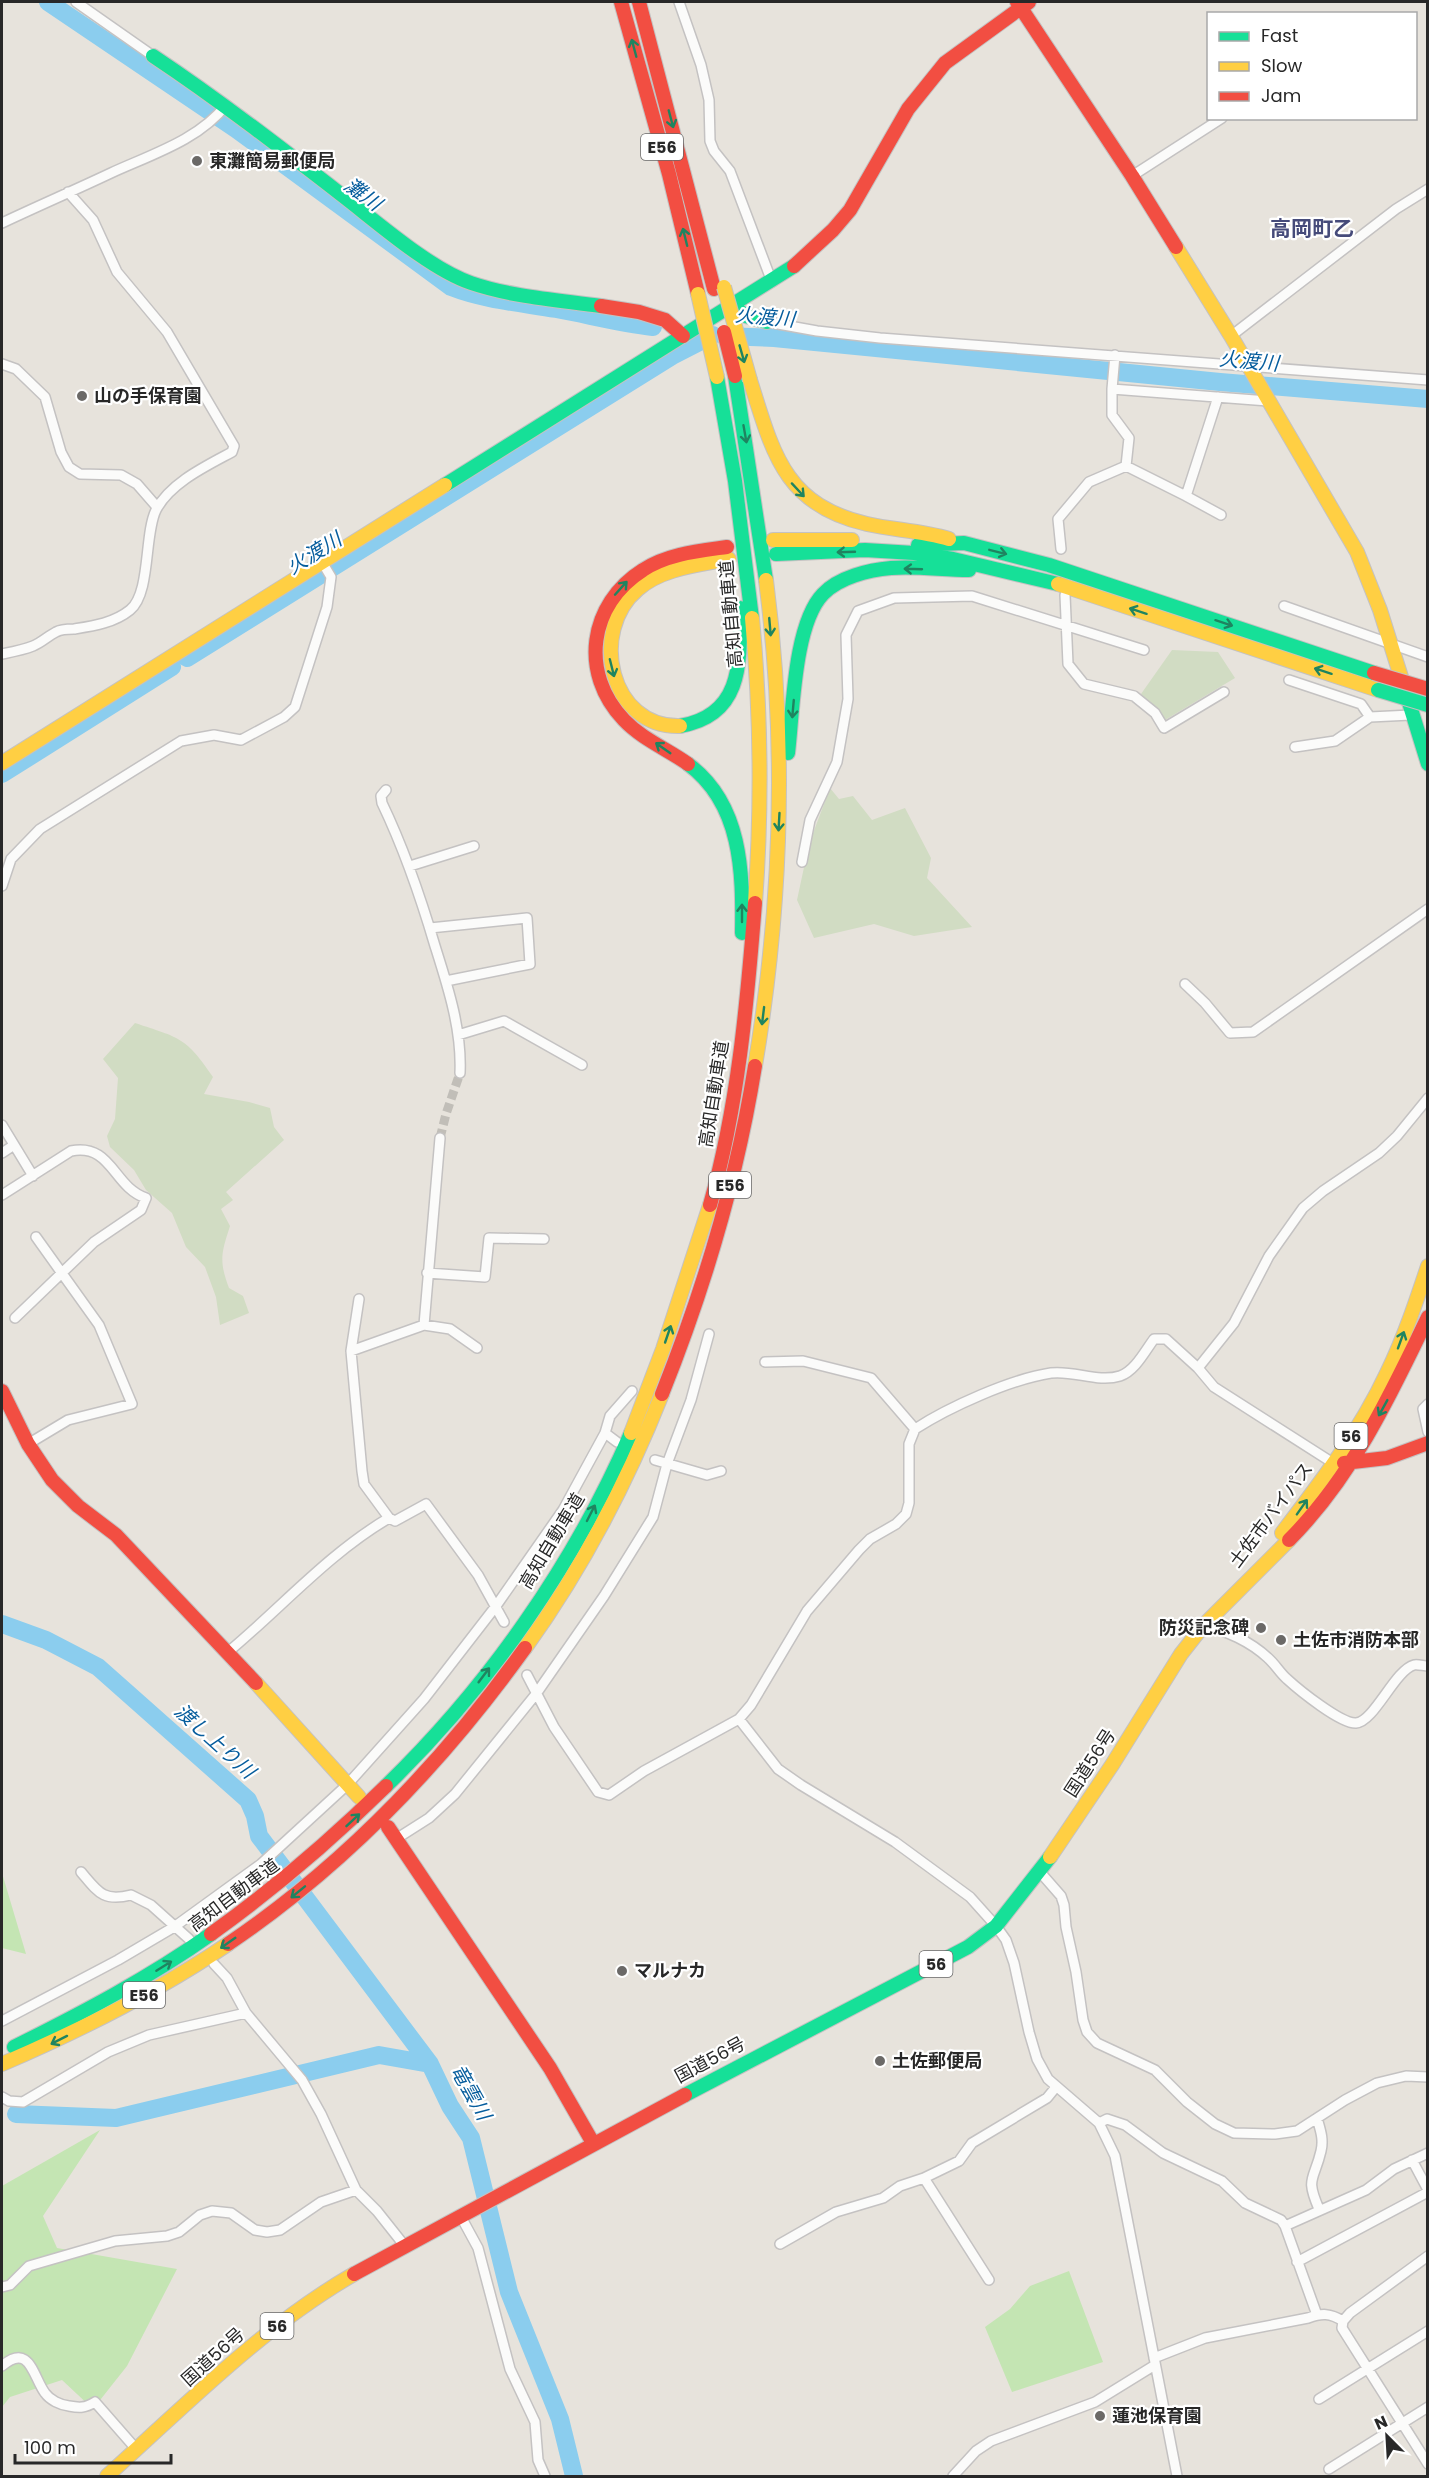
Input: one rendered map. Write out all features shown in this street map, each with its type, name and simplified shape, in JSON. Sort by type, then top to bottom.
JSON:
[{"type":"main road","name":"高知自動車道","points":[[2,2053],[121,1993],[207,1940],[310,1859],[404,1770],[465,1700],[515,1635],[583,1530],[632,1431],[689,1275],[728,1139],[755,917],[760,798],[752,625],[731,448],[717,377],[669,174],[621,2]]},
{"type":"main road","name":"E56","points":[[639,2],[719,288]]},
{"type":"main road","points":[[3,757],[772,282],[816,248],[850,210],[908,109],[945,63],[1022,3],[1230,336],[1357,552],[1380,610],[1418,723],[1428,764]]},
{"type":"main road","points":[[153,56],[225,106],[405,244],[443,269],[470,282],[514,293],[639,312],[665,320],[683,336]]},
{"type":"main road","points":[[719,288],[770,442],[783,472],[802,496],[835,515],[867,524],[920,530],[1049,565],[1428,689]]},
{"type":"main road","name":"高知自動車道","points":[[2,2064],[45,2047],[129,2004],[214,1952],[320,1875],[416,1782],[478,1710],[528,1644],[595,1540],[645,1438],[703,1280],[742,1140],[762,1029],[775,918],[780,800],[778,718],[770,623],[747,445],[719,288]]},
{"type":"main road","points":[[733,306],[746,316],[767,322]]},
{"type":"main road","points":[[728,1139],[742,940],[742,884],[738,849],[730,819],[714,787],[693,769],[625,721],[607,699],[599,678],[594,654],[596,635],[603,614],[621,586],[642,570],[664,559],[728,553],[652,580],[635,590],[611,631],[609,652],[611,671],[626,700],[649,721],[671,726],[696,724],[711,716],[726,703],[740,665],[741,531]]},
{"type":"main road","points":[[964,543],[930,545],[854,540],[774,547],[894,551],[958,559],[992,570],[1048,581],[1428,705]]},
{"type":"main road","points":[[780,800],[802,647],[809,617],[822,594],[843,579],[884,568],[992,570]]},
{"type":"main road","name":"土佐市バイパス","points":[[1240,1586],[1333,1463],[1384,1379],[1397,1351],[1427,1266]]},
{"type":"main road","name":"土佐市バイパス","points":[[1240,1586],[1302,1527],[1351,1463],[1392,1392],[1428,1317]]},
{"type":"main road","points":[[2,1391],[28,1444],[52,1480],[78,1506],[116,1535],[228,1652],[359,1797]]},
{"type":"main road","points":[[1333,1463],[1385,1459],[1405,1454],[1428,1443]]},
{"type":"main road","name":"国道56号","points":[[106,2476],[270,2330],[326,2290],[404,2245],[593,2143],[960,1952],[996,1926],[1040,1872],[1112,1765],[1182,1654],[1203,1626],[1240,1586]]},
{"type":"main road","points":[[392,1833],[550,2068],[593,2143]]},
{"type":"street","points":[[76,2],[153,56]]},
{"type":"street","points":[[679,2],[701,65],[709,100],[710,141],[714,151],[730,171],[772,282]]},
{"type":"street","points":[[2,223],[167,148],[201,130],[216,118],[225,106]]},
{"type":"street","points":[[1132,176],[1219,120]]},
{"type":"street","points":[[1230,336],[1396,209],[1428,189]]},
{"type":"street","points":[[2,654],[34,646],[57,631],[96,626],[112,621],[131,610],[138,597],[148,554],[150,524],[157,507],[173,490],[203,467],[232,452],[234,447],[167,332],[117,272],[93,220],[68,192]]},
{"type":"street","points":[[767,322],[817,331],[880,338],[1114,358],[1428,380]]},
{"type":"street","points":[[1114,358],[1112,416],[1128,438],[1126,466]]},
{"type":"street","points":[[2,364],[16,369],[45,397],[61,452],[69,467],[80,474],[121,475],[137,484],[157,507]]},
{"type":"street","points":[[1112,386],[1218,397],[1266,397]]},
{"type":"street","points":[[1186,496],[1218,397]]},
{"type":"street","points":[[1061,549],[1058,519],[1089,482],[1126,466],[1221,515]]},
{"type":"street","points":[[2,886],[11,859],[40,830],[181,741],[214,735],[241,740],[284,717],[295,707],[327,607],[331,577],[322,562]]},
{"type":"street","points":[[1065,595],[1068,664],[1084,684],[1134,696],[1155,713],[1164,728],[1224,692]]},
{"type":"street","points":[[802,862],[810,820],[837,762],[848,699],[846,635],[858,611],[894,598],[972,596],[1144,650]]},
{"type":"street","points":[[1284,606],[1428,657]]},
{"type":"street","points":[[1289,680],[1361,704],[1370,717]]},
{"type":"street","points":[[1295,747],[1335,741],[1370,717],[1418,723]]},
{"type":"street","points":[[386,790],[381,796],[382,803],[411,866],[446,981],[461,1048],[460,1072]]},
{"type":"street","points":[[411,866],[474,846]]},
{"type":"street","points":[[1185,984],[1205,1003],[1230,1033],[1253,1032],[1428,909]]},
{"type":"street","points":[[430,928],[527,918],[530,964],[446,981]]},
{"type":"street","points":[[458,1035],[504,1020],[582,1065]]},
{"type":"street","points":[[1198,1368],[1234,1323],[1269,1256],[1303,1208],[1323,1191],[1379,1153],[1398,1136],[1428,1098]]},
{"type":"street","points":[[2,1125],[33,1176]]},
{"type":"street","points":[[424,1325],[440,1138]]},
{"type":"street","points":[[2,1153],[14,1145]]},
{"type":"street","points":[[2,1195],[71,1150],[92,1151],[102,1156],[127,1188],[146,1198],[141,1210],[94,1242],[15,1318]]},
{"type":"street","points":[[28,1444],[68,1420],[132,1404],[99,1325],[36,1237]]},
{"type":"street","points":[[427,1273],[485,1277],[489,1238],[544,1239]]},
{"type":"street","points":[[359,1299],[351,1352],[364,1484],[389,1518],[395,1521],[426,1504],[478,1575],[504,1622]]},
{"type":"street","points":[[351,1352],[424,1325],[450,1329],[477,1348]]},
{"type":"street","points":[[392,1833],[429,1818],[455,1794],[536,1694],[604,1596],[653,1517],[667,1464],[691,1400],[709,1334]]},
{"type":"street","points":[[527,1675],[554,1727],[598,1792],[609,1795],[644,1771],[739,1719],[751,1705],[807,1611],[870,1539],[896,1524],[906,1514],[909,1503],[909,1444],[915,1429],[998,1389],[1051,1373],[1109,1378],[1122,1376],[1132,1369],[1154,1339],[1166,1339],[1198,1368],[1214,1387],[1333,1463]]},
{"type":"street","points":[[765,1362],[803,1361],[871,1378],[915,1429]]},
{"type":"street","points":[[2,2021],[118,1960],[174,1927],[261,1864],[347,1785],[424,1700],[496,1606],[563,1510],[605,1433],[610,1416],[632,1391]]},
{"type":"street","points":[[1428,1404],[1423,1409],[1428,1432]]},
{"type":"street","points":[[605,1433],[617,1443]]},
{"type":"street","points":[[654,1460],[707,1475],[721,1471]]},
{"type":"street","points":[[228,1652],[345,1548],[389,1518]]},
{"type":"street","points":[[1203,1626],[1230,1634],[1268,1657],[1287,1678],[1319,1703],[1343,1719],[1355,1723],[1366,1720],[1380,1700],[1407,1670],[1414,1665],[1428,1666]]},
{"type":"street","points":[[739,1719],[778,1769],[895,1842],[970,1897],[1006,1940],[1014,1963],[1037,2059],[1048,2079],[1099,2123],[1115,2156],[1177,2476]]},
{"type":"street","points":[[81,1872],[99,1893],[115,1899],[131,1895],[151,1905],[189,1939]]},
{"type":"street","points":[[1040,1872],[1061,1896],[1065,1905],[1066,1927],[1087,2032],[1097,2043],[1155,2070],[1187,2102],[1215,2124],[1234,2133],[1275,2134],[1298,2131],[1377,2083],[1406,2076],[1428,2077]]},
{"type":"street","points":[[214,1964],[227,1978],[246,2013],[302,2080],[321,2114],[356,2190],[377,2211],[404,2245]]},
{"type":"street","points":[[2,2097],[9,2102],[23,2102],[108,2052],[149,2035],[246,2013]]},
{"type":"street","points":[[780,2244],[836,2212],[883,2198],[900,2186],[924,2178],[959,2161],[972,2143],[1047,2098],[1056,2087]]},
{"type":"street","points":[[1317,2118],[1322,2139],[1321,2152],[1310,2180],[1311,2191],[1319,2209]]},
{"type":"street","points":[[1099,2123],[1107,2120],[1125,2125],[1163,2152],[1222,2181],[1245,2203],[1281,2220],[1317,2315]]},
{"type":"street","points":[[1285,2226],[1366,2190],[1394,2169],[1428,2153]]},
{"type":"street","points":[[1297,2262],[1428,2191],[1412,2160]]},
{"type":"street","points":[[924,2178],[988,2280]]},
{"type":"street","points":[[2,2287],[10,2285],[30,2266],[115,2241],[167,2236],[179,2232],[200,2215],[212,2211],[231,2213],[255,2230],[267,2232],[280,2230],[321,2202],[356,2190]]},
{"type":"street","points":[[466,2212],[478,2248],[510,2369],[535,2422],[538,2460],[545,2476]]},
{"type":"street","points":[[1342,2321],[1428,2256]]},
{"type":"street","points":[[953,2476],[976,2451],[991,2441],[1095,2402],[1154,2361],[1205,2338],[1317,2315],[1330,2314],[1342,2321]]},
{"type":"street","points":[[1342,2321],[1342,2328],[1428,2464]]},
{"type":"street","points":[[1319,2399],[1428,2331]]},
{"type":"street","points":[[2,2366],[9,2359],[21,2358],[32,2365],[46,2395],[61,2405],[85,2408],[95,2402],[136,2450]]},
{"type":"street","points":[[1329,2469],[1428,2406]]},
{"type":"green space","points":[[1172,650],[1218,652],[1235,678],[1165,720],[1141,694]]},
{"type":"green space","points":[[830,788],[839,799],[853,796],[872,820],[905,808],[931,858],[927,878],[972,927],[914,936],[874,924],[814,938],[797,900],[809,844]]},
{"type":"green space","points":[[135,1023],[172,1036],[196,1054],[213,1077],[204,1094],[270,1108],[274,1127],[284,1140],[226,1192],[233,1200],[221,1209],[230,1226],[223,1251],[224,1271],[229,1288],[243,1296],[249,1313],[220,1325],[216,1297],[205,1267],[186,1247],[172,1213],[146,1190],[134,1170],[110,1147],[107,1136],[115,1119],[118,1078],[103,1059]]},
{"type":"green space","points":[[2,1873],[26,1954],[2,1948]]},
{"type":"green space","points":[[100,2130],[43,2216],[57,2248],[177,2269],[127,2366],[93,2409],[62,2380],[10,2397],[2,2407],[2,2186]]},
{"type":"green space","points":[[1069,2271],[1103,2362],[1012,2392],[985,2327],[1010,2309],[1030,2286]]},
{"type":"waterway","name":"灘川","points":[[48,2],[236,129],[451,287],[489,298],[653,327]]},
{"type":"waterway","name":"火渡川","points":[[187,658],[672,356],[713,335]]},
{"type":"waterway","name":"火渡川","points":[[724,336],[774,338],[1220,382],[1428,399]]},
{"type":"waterway","name":"火渡川","points":[[2,774],[172,667]]},
{"type":"waterway","name":"渡し上り川","points":[[2,1624],[46,1640],[98,1667],[248,1800],[255,1816],[259,1836],[430,2064],[450,2106],[471,2138],[509,2292],[560,2419],[574,2476]]},
{"type":"waterway","name":"竜雲川","points":[[16,2114],[116,2118],[379,2055],[430,2064]]},
{"type":"tunnel","points":[[440,1138],[460,1073]]},
{"type":"traffic: fast","points":[[153,56],[250,124],[405,244],[455,276],[503,292],[601,306]]},
{"type":"traffic: fast","points":[[445,485],[794,266]]},
{"type":"traffic: fast","points":[[733,306],[746,316],[767,322]]},
{"type":"traffic: fast","points":[[735,376],[766,580]]},
{"type":"traffic: fast","points":[[717,377],[735,481],[752,618]]},
{"type":"traffic: fast","points":[[918,545],[964,543],[1049,565],[1374,673]]},
{"type":"traffic: fast","points":[[776,554],[865,550],[914,553],[953,559],[1058,584]]},
{"type":"traffic: fast","points":[[788,753],[800,646],[813,608],[823,594],[846,579],[882,569],[910,567],[969,570]]},
{"type":"traffic: fast","points":[[680,726],[701,720],[716,710],[727,698],[738,666],[740,608]]},
{"type":"traffic: fast","points":[[1402,680],[1428,764]]},
{"type":"traffic: fast","points":[[1378,690],[1428,705]]},
{"type":"traffic: fast","points":[[688,764],[706,780],[729,819],[740,863],[742,933]]},
{"type":"traffic: fast","points":[[386,1786],[459,1708],[525,1622],[583,1530],[631,1433]]},
{"type":"traffic: fast","points":[[685,2095],[968,1947],[996,1926],[1050,1857]]},
{"type":"traffic: fast","points":[[14,2047],[115,1994],[211,1934]]},
{"type":"traffic: slow","points":[[1176,247],[1231,336],[1357,552],[1380,610],[1402,680]]},
{"type":"traffic: slow","points":[[724,287],[750,380]]},
{"type":"traffic: slow","points":[[698,294],[717,377]]},
{"type":"traffic: slow","points":[[750,380],[775,453],[786,472],[817,504],[839,515],[867,524],[949,539]]},
{"type":"traffic: slow","points":[[2,763],[445,485]]},
{"type":"traffic: slow","points":[[773,540],[852,540]]},
{"type":"traffic: slow","points":[[680,726],[656,722],[637,711],[623,695],[614,674],[611,651],[614,628],[623,607],[638,589],[648,582],[681,568],[729,559]]},
{"type":"traffic: slow","points":[[755,1066],[771,945],[778,824],[777,702],[766,580]]},
{"type":"traffic: slow","points":[[1058,584],[1378,690]]},
{"type":"traffic: slow","points":[[752,618],[760,760],[755,903]]},
{"type":"traffic: slow","points":[[631,1433],[663,1349],[710,1205]]},
{"type":"traffic: slow","points":[[1282,1533],[1339,1456],[1365,1415],[1393,1360],[1428,1266]]},
{"type":"traffic: slow","points":[[525,1648],[565,1588],[601,1526],[618,1494],[662,1394]]},
{"type":"traffic: slow","points":[[1050,1857],[1112,1765],[1181,1654],[1203,1626],[1289,1540]]},
{"type":"traffic: slow","points":[[256,1683],[359,1797]]},
{"type":"traffic: slow","points":[[2,2064],[118,2009],[174,1978],[228,1944]]},
{"type":"traffic: slow","points":[[107,2476],[256,2342],[320,2295],[354,2274]]},
{"type":"traffic: jam","points":[[621,2],[669,174],[698,294]]},
{"type":"traffic: jam","points":[[639,2],[714,289]]},
{"type":"traffic: jam","points":[[1017,2],[1176,247]]},
{"type":"traffic: jam","points":[[794,266],[833,230],[850,210],[908,109],[945,63],[1029,2]]},
{"type":"traffic: jam","points":[[601,306],[639,312],[665,320],[683,336]]},
{"type":"traffic: jam","points":[[724,332],[735,376]]},
{"type":"traffic: jam","points":[[688,764],[647,738],[624,720],[600,682],[596,661],[596,640],[601,620],[611,601],[625,584],[643,570],[662,560],[727,547]]},
{"type":"traffic: jam","points":[[1374,673],[1428,689]]},
{"type":"traffic: jam","points":[[710,1205],[728,1130],[740,1055],[755,903]]},
{"type":"traffic: jam","points":[[662,1394],[692,1314],[718,1233],[739,1150],[755,1066]]},
{"type":"traffic: jam","points":[[1289,1540],[1312,1516],[1351,1463],[1384,1406],[1428,1317]]},
{"type":"traffic: jam","points":[[2,1391],[28,1444],[52,1480],[78,1506],[116,1535],[256,1683]]},
{"type":"traffic: jam","points":[[1344,1463],[1387,1458],[1428,1443]]},
{"type":"traffic: jam","points":[[228,1944],[312,1880],[390,1809],[460,1731],[525,1648]]},
{"type":"traffic: jam","points":[[211,1934],[301,1863],[386,1786]]},
{"type":"traffic: jam","points":[[388,1827],[550,2068],[593,2143]]},
{"type":"traffic: jam","points":[[354,2274],[685,2095]]},
{"type":"place","name":"東灘簡易郵便局","points":[[197,161]]},
{"type":"place","name":"山の手保育園","points":[[82,396]]},
{"type":"place","name":"防災記念碑","points":[[1261,1628]]},
{"type":"place","name":"土佐市消防本部","points":[[1281,1640]]},
{"type":"place","name":"マルナカ","points":[[622,1971]]},
{"type":"place","name":"土佐郵便局","points":[[880,2061]]},
{"type":"place","name":"蓮池保育園","points":[[1100,2416]]},
{"type":"district","name":"高岡町乙","points":[[1312,229]]}]
